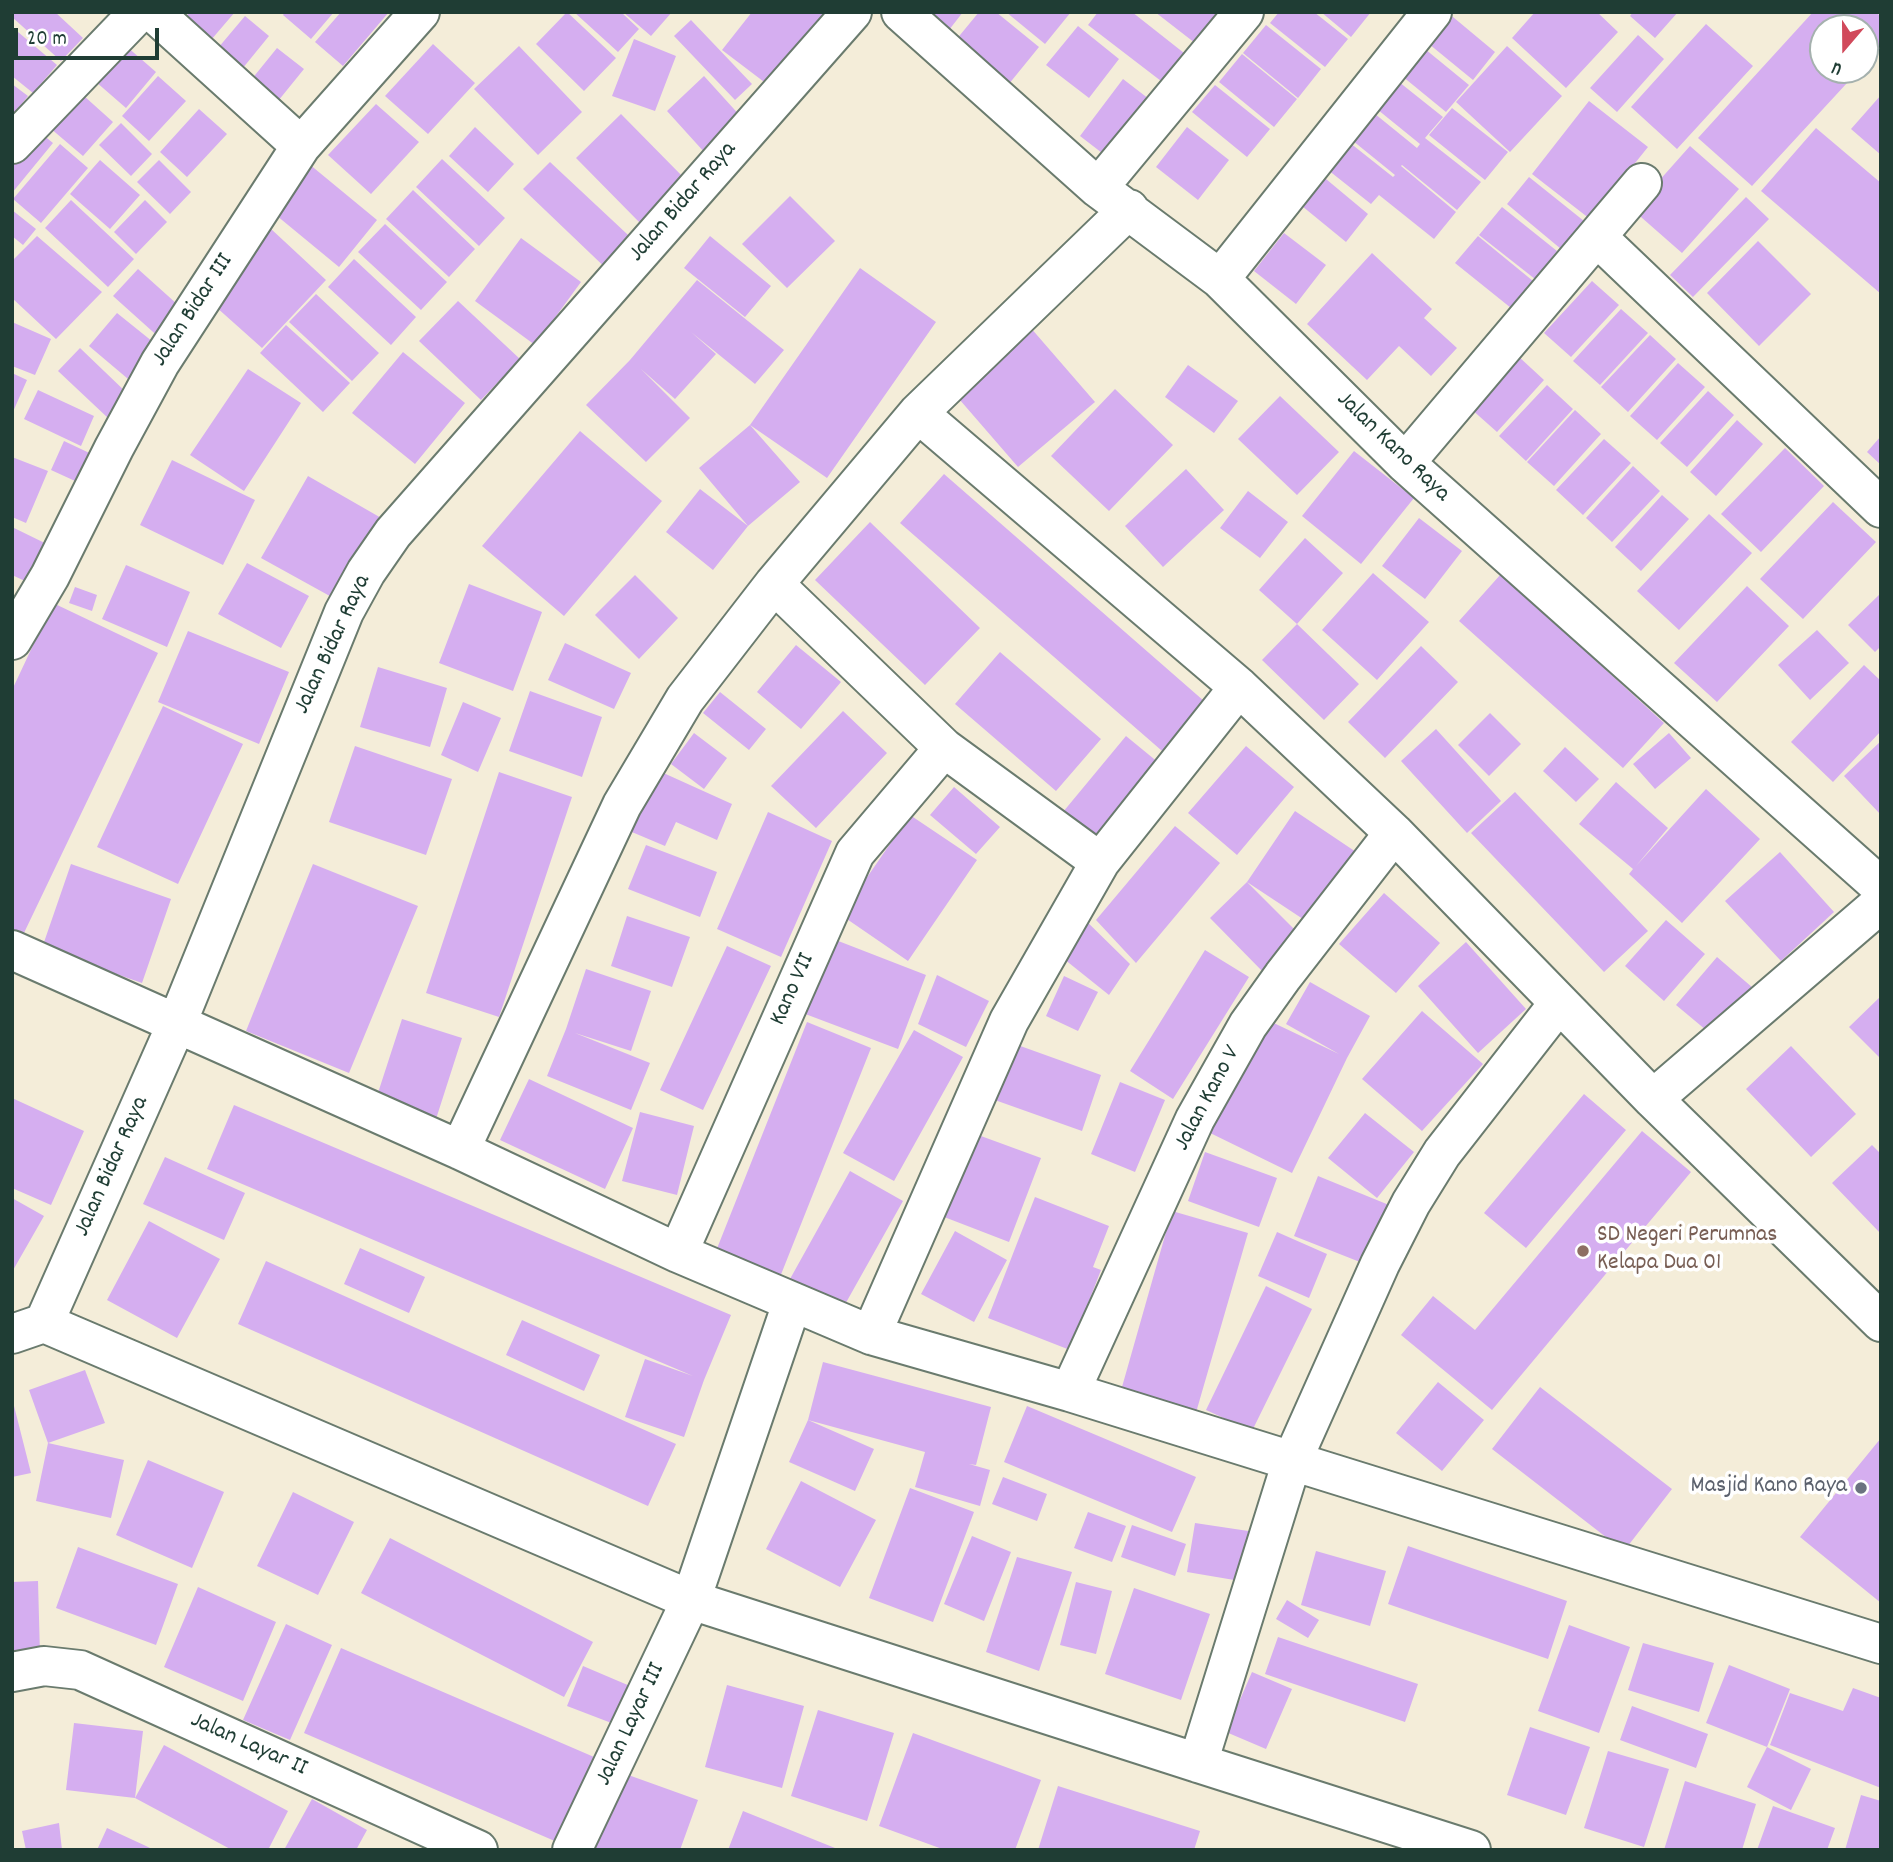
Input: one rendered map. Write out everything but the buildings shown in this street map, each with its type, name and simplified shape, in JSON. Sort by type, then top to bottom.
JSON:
[{"type":"street","points":[[12,144],[139,12]]},
{"type":"street","points":[[153,12],[301,145]]},
{"type":"street","name":"Jalan Bidar III","points":[[12,640],[50,576],[160,363],[301,145],[421,12]]},
{"type":"street","name":"Jalan Bidar Raya","points":[[28,1329],[177,1023],[344,612],[366,572],[393,533],[852,12]]},
{"type":"street","name":"Jalan Kano Raya","points":[[901,12],[1098,188],[1220,279],[1405,463],[1881,887]]},
{"type":"street","points":[[1098,188],[1244,12]]},
{"type":"street","points":[[1220,279],[1432,12]]},
{"type":"street","points":[[1405,463],[1643,183]]},
{"type":"street","points":[[460,1150],[622,805],[685,699],[774,584],[918,414],[1129,209]]},
{"type":"street","points":[[1597,237],[1881,508]]},
{"type":"street","points":[[918,414],[1238,687],[1394,833],[1653,1099],[1881,1322]]},
{"type":"street","points":[[774,584],[944,748],[1100,862]]},
{"type":"street","points":[[871,1335],[1009,1021],[1100,862],[1238,687]]},
{"type":"street","name":"Kano VII","points":[[678,1253],[855,853],[944,748]]},
{"type":"street","name":"Jalan Kano V","points":[[1070,1392],[1195,1119],[1248,1025],[1394,833]]},
{"type":"street","points":[[1653,1099],[1881,903]]},
{"type":"street","points":[[12,950],[460,1150],[678,1253],[871,1335],[1070,1392],[1881,1644]]},
{"type":"street","points":[[1198,1763],[1292,1461],[1380,1264],[1411,1203],[1442,1153],[1559,1003]]},
{"type":"street","name":"Jalan Layar III","points":[[572,1850],[691,1600],[792,1303]]},
{"type":"street","points":[[28,1329],[691,1600],[1472,1850]]},
{"type":"street","name":"Jalan Layar II","points":[[12,1672],[44,1666],[80,1670],[478,1850]]},
{"type":"place","name":"SD Negeri Perumnas Kelapa Dua 01","points":[[1583,1251]]},
{"type":"place","name":"Masjid Kano Raya","points":[[1861,1488]]}]
